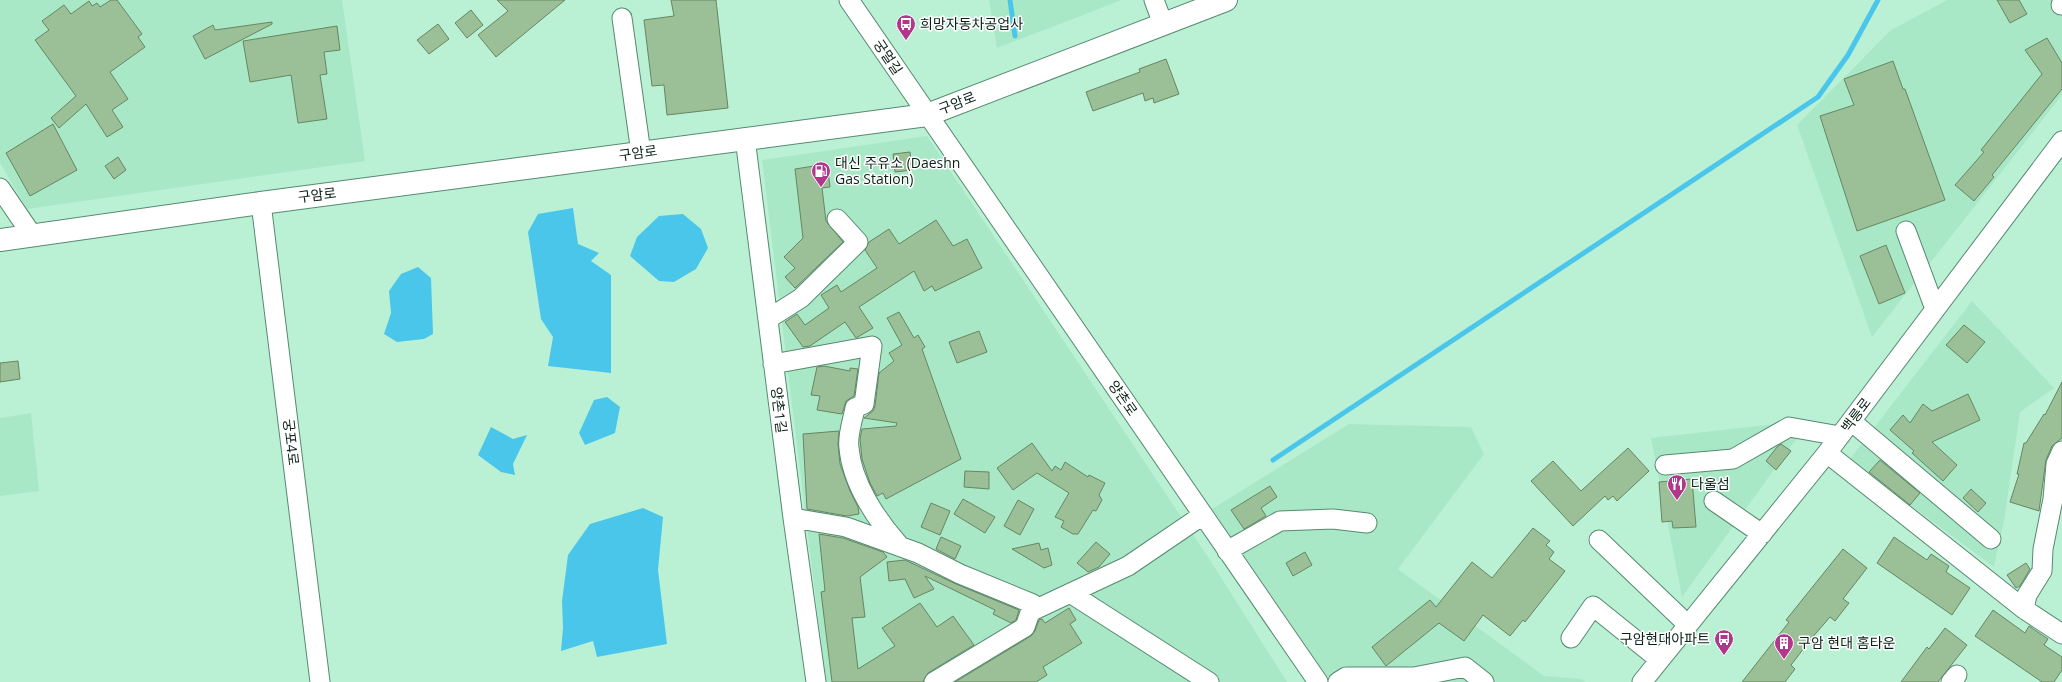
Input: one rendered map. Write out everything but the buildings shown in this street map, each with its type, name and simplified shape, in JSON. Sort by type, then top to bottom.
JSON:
[{"type":"main road","name":"구암로","points":[[0,240],[261,203],[927,114],[1226,0]]},
{"type":"street","name":"궁멀길","points":[[849,0],[927,114]]},
{"type":"street","points":[[1154,0],[1163,24]]},
{"type":"street","points":[[622,18],[641,153]]},
{"type":"street","name":"양촌로","points":[[927,114],[1318,682]]},
{"type":"street","name":"양촌1길","points":[[745,138],[793,518],[816,682]]},
{"type":"street","name":"백릉로","points":[[1642,682],[1827,453],[2062,141]]},
{"type":"street","points":[[0,188],[32,235]]},
{"type":"street","name":"궁포4로","points":[[261,203],[320,682]]},
{"type":"street","points":[[768,319],[801,298],[858,242],[837,220]]},
{"type":"street","points":[[1906,231],[1935,309]]},
{"type":"street","points":[[773,364],[872,346],[864,404],[855,408],[848,446],[852,468],[877,520],[900,546]]},
{"type":"street","points":[[1851,421],[1991,539]]},
{"type":"street","points":[[1665,465],[1733,459],[1789,427],[1840,436]]},
{"type":"street","points":[[2024,609],[2028,595],[2042,571],[2043,549],[2058,488],[2056,464],[2062,451]]},
{"type":"street","points":[[1827,453],[2024,609],[2062,634]]},
{"type":"street","points":[[1714,501],[1762,534]]},
{"type":"street","points":[[1030,612],[1128,566],[1203,515]]},
{"type":"street","points":[[793,518],[846,527],[900,546],[1033,604],[1025,627],[934,682]]},
{"type":"street","points":[[1227,551],[1280,521],[1333,519],[1367,523]]},
{"type":"street","points":[[1599,540],[1688,625]]},
{"type":"street","points":[[1070,593],[1209,682]]},
{"type":"street","points":[[1571,638],[1593,606],[1660,660]]},
{"type":"street","points":[[1338,682],[1346,677],[1414,677],[1465,667],[1484,682]]},
{"type":"shaded area","points":[[0,0],[342,0],[365,161],[27,209],[0,163]]},
{"type":"shaded area","points":[[989,0],[1122,0],[997,48]]},
{"type":"shaded area","points":[[1947,0],[2062,0],[2062,95],[1872,337],[1797,125],[1891,30]]},
{"type":"shaded area","points":[[927,136],[1210,560],[1287,682],[826,682],[762,160]]},
{"type":"shaded area","points":[[1972,301],[2054,388],[2020,412],[2004,521],[1994,567],[1849,460]]},
{"type":"shaded area","points":[[31,413],[39,491],[0,496],[0,418]]},
{"type":"shaded area","points":[[1810,420],[1682,597],[1651,438]]},
{"type":"shaded area","points":[[1349,424],[1471,427],[1484,454],[1398,569],[1544,676],[1581,679],[1585,682],[1331,682],[1212,509]]},
{"type":"water","points":[[573,208],[578,244],[599,253],[591,261],[611,275],[611,373],[548,366],[553,337],[541,319],[528,232],[538,214]]},
{"type":"water","points":[[683,214],[701,229],[708,248],[696,269],[674,282],[659,281],[630,256],[637,237],[659,216]]},
{"type":"water","points":[[418,267],[431,278],[433,334],[424,339],[397,342],[384,334],[391,313],[389,291],[401,274]]},
{"type":"water","points":[[607,397],[620,407],[615,433],[585,445],[579,433],[594,400]]},
{"type":"water","points":[[491,427],[513,439],[527,435],[513,464],[515,475],[501,472],[478,455]]},
{"type":"water","points":[[643,508],[663,517],[658,570],[667,644],[597,657],[593,641],[561,651],[563,628],[562,601],[568,555],[590,524]]},
{"type":"waterway","points":[[1010,0],[1015,36]]},
{"type":"waterway","points":[[1273,460],[1818,97],[1848,55],[1878,0]]},
{"type":"place","name":"희망자동차공업사","points":[[906,41]]},
{"type":"place","name":"대신 주유소 (Daeshn Gas Station)","points":[[821,188]]},
{"type":"place","name":"다울섬","points":[[1677,501]]},
{"type":"place","name":"구암현대아파트","points":[[1724,656]]},
{"type":"place","name":"구암 현대 홈타운","points":[[1784,660]]}]
